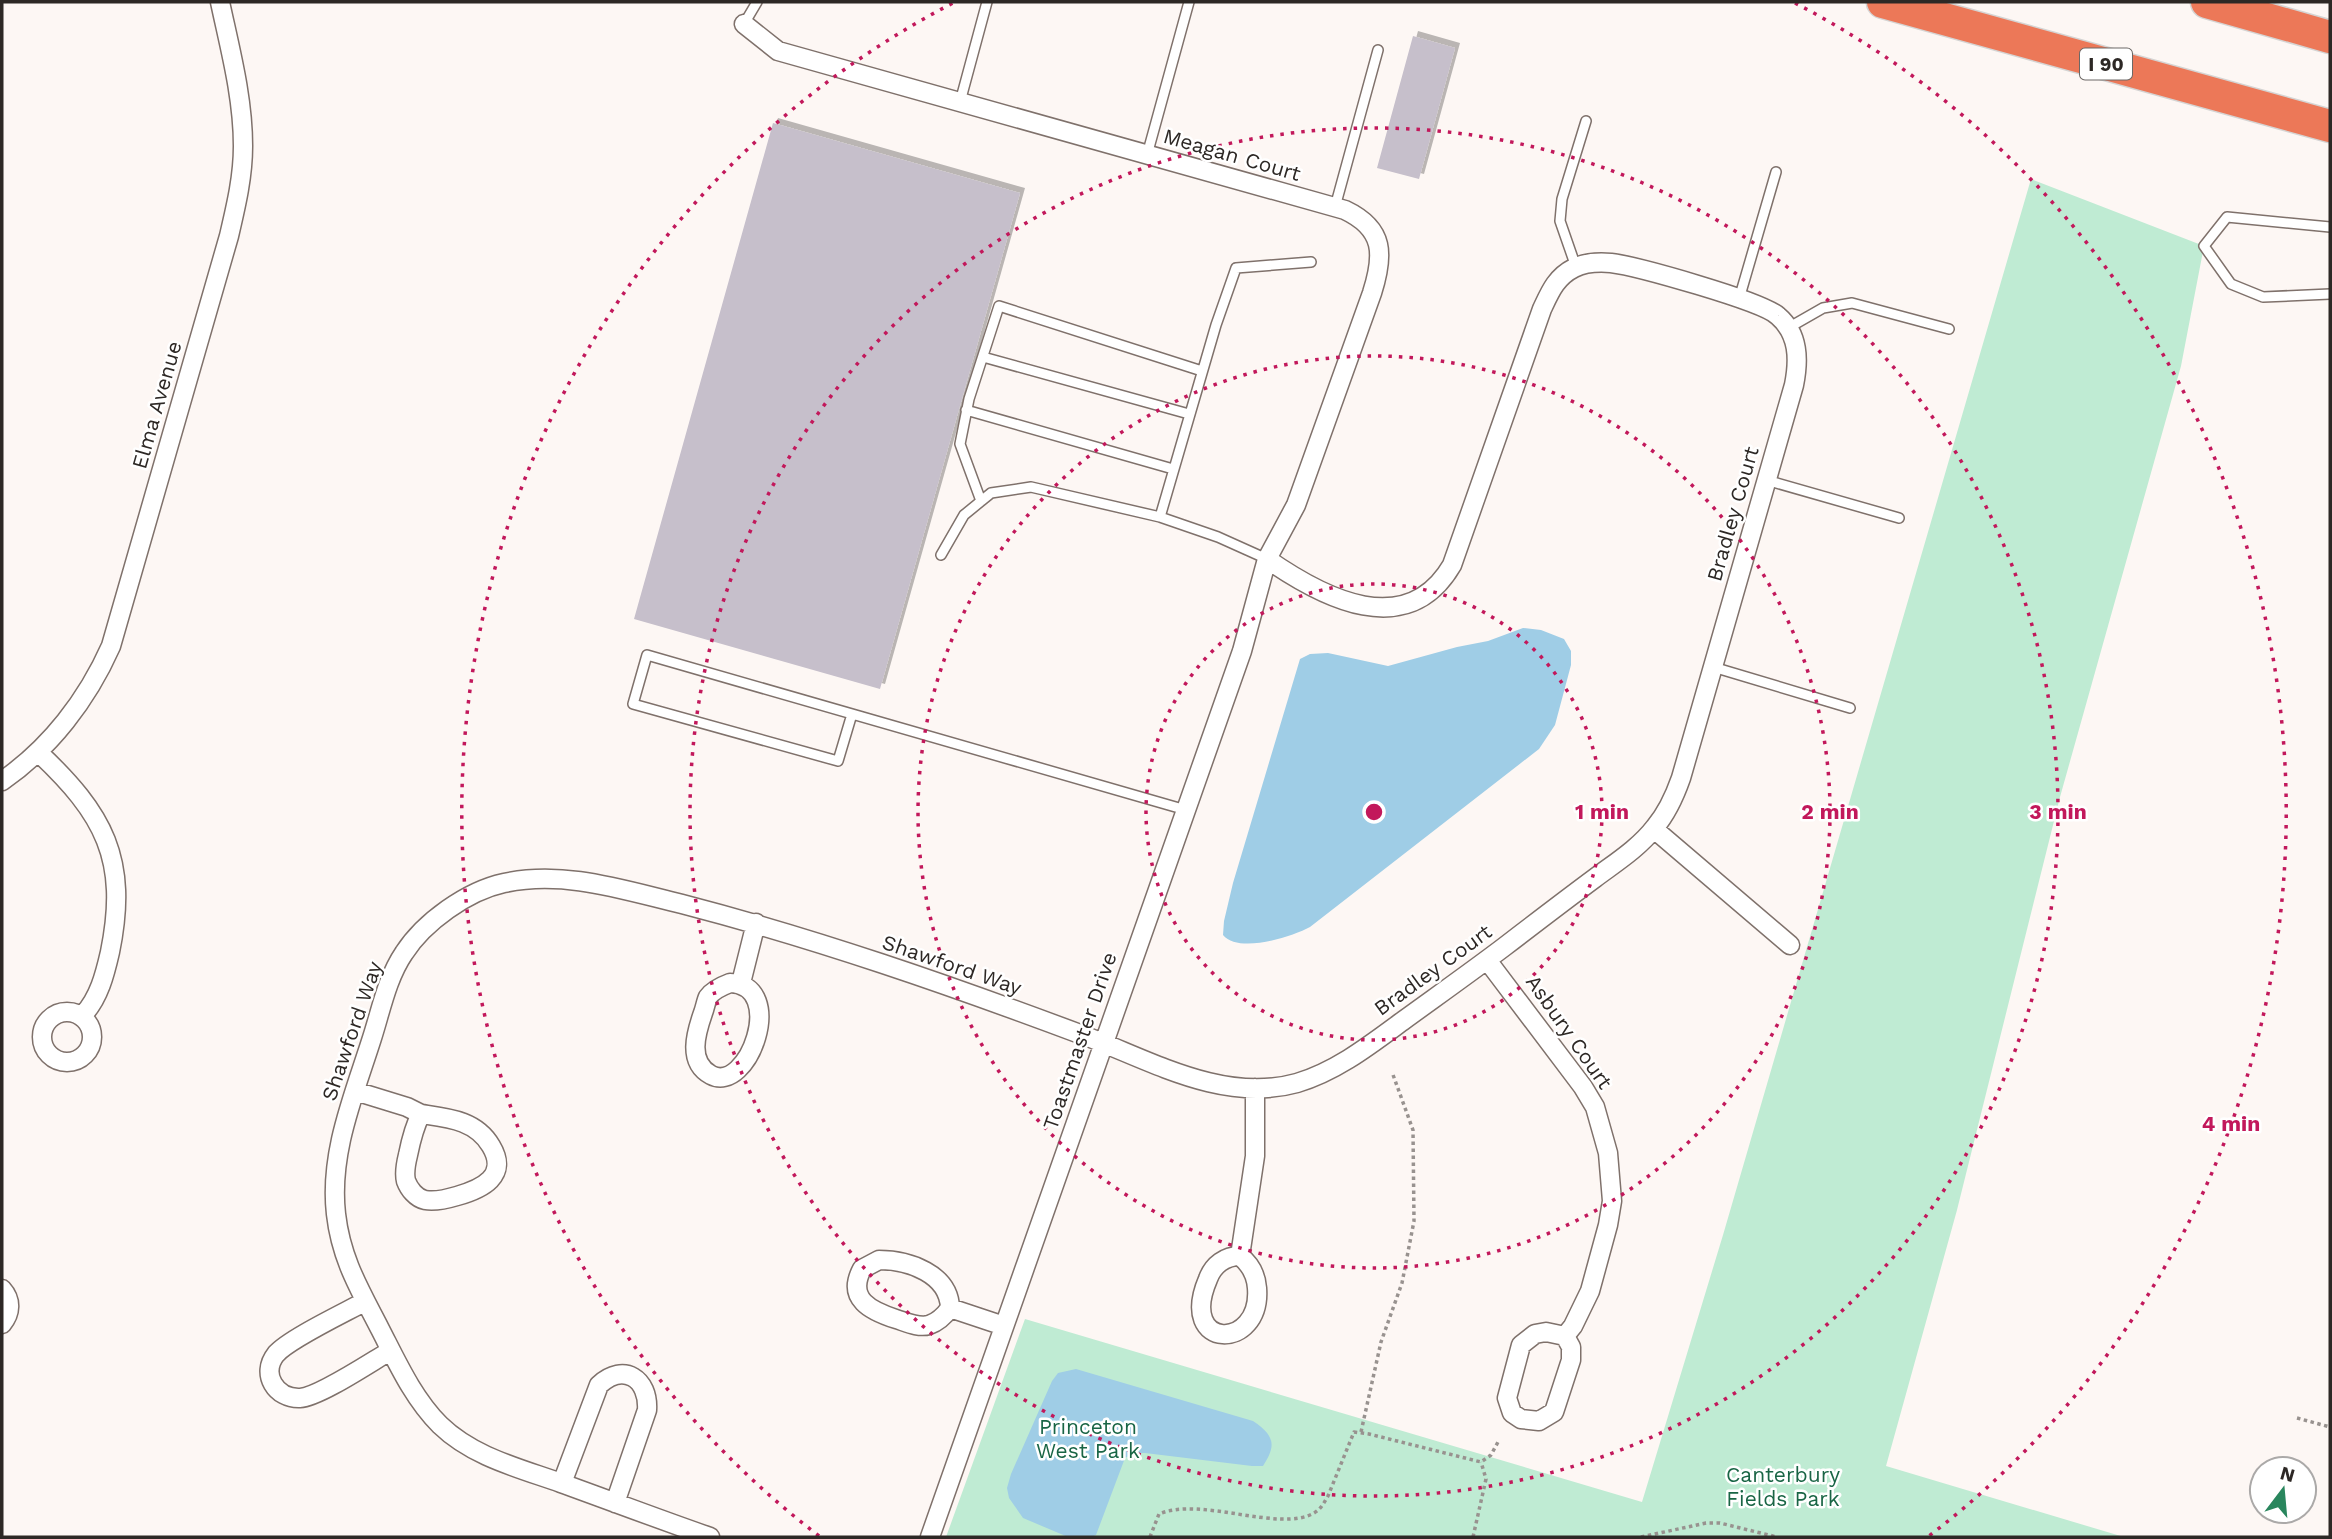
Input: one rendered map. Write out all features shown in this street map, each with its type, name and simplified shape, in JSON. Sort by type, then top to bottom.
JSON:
[{"type":"highway","name":"I 90","points":[[1882,2],[2330,126]]},
{"type":"highway","points":[[2207,2],[2330,37]]},
{"type":"street","name":"Elma Avenue","points":[[2,782],[38,752],[78,704],[97,676],[111,646],[229,236],[241,184],[243,146],[241,108],[220,2]]},
{"type":"street","name":"Meagan Court","points":[[744,24],[778,51],[1335,207],[1359,217],[1368,225],[1378,243],[1381,263],[1296,505],[1267,559]]},
{"type":"street","points":[[1267,559],[1301,583],[1369,606],[1399,607],[1430,593],[1444,579],[1452,565],[1552,286],[1576,267],[1609,263],[1740,299],[1777,315],[1788,328]]},
{"type":"street","name":"Bradley Court","points":[[1103,1043],[1202,1081],[1255,1088],[1293,1084],[1331,1070],[1362,1051],[1488,960],[1629,852],[1654,829],[1677,790],[1797,369],[1797,350],[1788,328]]},
{"type":"street","name":"Toastmaster Drive","points":[[930,1537],[1242,651],[1267,559]]},
{"type":"street","points":[[38,752],[71,784],[90,808],[102,830],[117,885],[117,908],[108,957],[97,995],[92,1006],[83,1015]]},
{"type":"street","points":[[1654,829],[1790,945]]},
{"type":"street","name":"Shawford Way","points":[[710,1537],[475,1451],[455,1438],[428,1412],[390,1351],[364,1302],[351,1274],[341,1242],[334,1187],[340,1140],[391,978],[405,951],[446,912],[496,885],[530,878],[580,880],[756,923],[922,978],[1103,1043]]},
{"type":"street","points":[[741,983],[756,923]]},
{"type":"street","name":"Asbury Court","points":[[1488,960],[1583,1087],[1595,1107],[1608,1153],[1612,1201],[1608,1225],[1590,1291],[1573,1326],[1565,1336]]},
{"type":"street","points":[[730,983],[741,983],[753,993],[761,1010],[758,1025],[747,1061],[736,1073],[723,1078],[713,1077],[697,1061],[695,1047],[699,1026],[708,998],[718,988],[730,983]]},
{"type":"street","points":[[1240,1255],[1255,1156],[1255,1088]]},
{"type":"street","points":[[355,1091],[421,1114],[467,1123],[484,1134],[494,1150],[497,1163],[495,1174],[488,1184],[476,1191],[438,1200],[425,1200],[416,1195],[406,1180],[406,1167],[413,1128],[421,1114]]},
{"type":"street","points":[[879,1260],[901,1262],[931,1274],[942,1282],[947,1290],[950,1308],[937,1322],[926,1326],[889,1317],[870,1309],[864,1303],[856,1287],[858,1277],[862,1269],[879,1260]]},
{"type":"street","points":[[2,1289],[9,1302],[9,1311],[2,1324]]},
{"type":"street","points":[[364,1302],[276,1355],[269,1377],[275,1390],[286,1396],[301,1398],[316,1393],[390,1351]]},
{"type":"street","points":[[950,1308],[1004,1326]]},
{"type":"street","points":[[1546,1332],[1565,1336],[1571,1347],[1571,1360],[1554,1412],[1539,1420],[1521,1419],[1512,1413],[1507,1398],[1521,1345],[1535,1334],[1546,1332]]},
{"type":"street","points":[[562,1483],[599,1385],[606,1378],[617,1374],[631,1376],[643,1384],[648,1396],[647,1410],[615,1503]]},
{"type":"lane","points":[[744,24],[757,2]]},
{"type":"lane","points":[[960,102],[988,2]]},
{"type":"lane","points":[[1147,155],[1189,2]]},
{"type":"lane","points":[[1335,207],[1378,50]]},
{"type":"lane","points":[[1576,267],[1560,221],[1562,199],[1586,121]]},
{"type":"lane","points":[[1740,299],[1776,172]]},
{"type":"lane","points":[[2330,227],[2321,224],[2227,217],[2204,246],[2231,284],[2252,293],[2263,297],[2330,294]]},
{"type":"lane","points":[[1160,517],[1202,371],[1236,268],[1311,262]]},
{"type":"lane","points":[[1788,328],[1824,308],[1852,303],[1949,329]]},
{"type":"lane","points":[[981,501],[960,444],[967,410],[999,306],[1202,371]]},
{"type":"lane","points":[[983,357],[1189,414]]},
{"type":"lane","points":[[967,410],[1173,469]]},
{"type":"lane","points":[[1766,480],[1899,518]]},
{"type":"lane","points":[[941,555],[964,514],[991,493],[1031,487],[1160,517],[1218,537],[1267,559]]},
{"type":"lane","points":[[852,714],[838,761],[633,704],[647,655],[1186,810]]},
{"type":"lane","points":[[1713,667],[1850,708]]},
{"type":"path","points":[[1361,1432],[1381,1342],[1402,1283],[1414,1221],[1413,1130],[1392,1072]]},
{"type":"path","points":[[2297,1418],[2330,1427]]},
{"type":"path","points":[[1150,1537],[1159,1514],[1177,1508],[1288,1518],[1315,1513],[1328,1496],[1354,1432],[1480,1462],[1491,1455],[1498,1441]]},
{"type":"path","points":[[1473,1537],[1486,1479],[1480,1462]]},
{"type":"path","points":[[1641,1537],[1706,1523],[1720,1523],[1777,1537]]},
{"type":"green space","points":[[2031,179],[2204,246],[2181,366],[2060,797],[1957,1210],[1886,1466],[2124,1537],[946,1537],[1025,1319],[1642,1502],[1723,1235]]},
{"type":"water","points":[[1523,628],[1541,630],[1564,639],[1571,651],[1571,665],[1555,725],[1539,749],[1310,927],[1265,942],[1241,943],[1231,941],[1223,935],[1233,883],[1300,659],[1310,654],[1328,653],[1388,666],[1488,641]]},
{"type":"water","points":[[1076,1369],[1253,1421],[1265,1431],[1271,1441],[1267,1459],[1263,1466],[1252,1466],[1134,1453],[1125,1458],[1096,1535],[1068,1537],[1023,1518],[1009,1498],[1007,1488],[1011,1474],[1052,1381],[1058,1373]]},
{"type":"building","points":[[1413,36],[1455,48],[1419,179],[1377,168]]},
{"type":"building","points":[[773,123],[1020,193],[880,689],[634,619]]},
{"type":"park label","name":"Princeton West Park","points":[[1088,1439]]},
{"type":"park label","name":"Canterbury Fields Park","points":[[1783,1487]]}]
